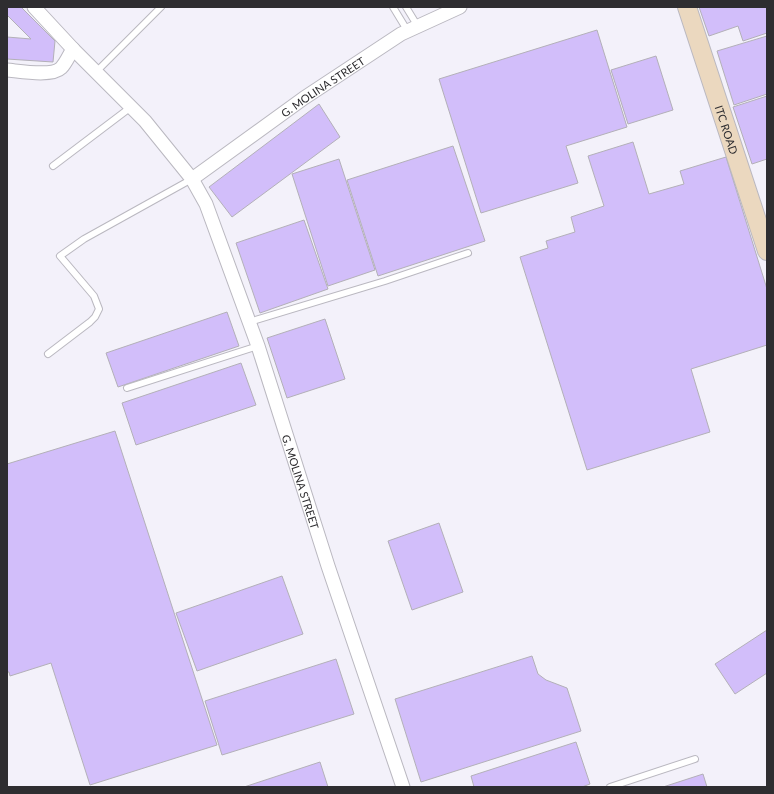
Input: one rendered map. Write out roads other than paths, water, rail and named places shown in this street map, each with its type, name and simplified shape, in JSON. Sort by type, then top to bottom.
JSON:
[{"type":"street","name":"G. MOLINA STREET","points":[[34,7],[73,49],[145,121],[192,179],[206,204],[258,346],[328,566],[403,787]]},
{"type":"street","name":"G. MOLINA STREET","points":[[192,179],[304,98],[412,27],[460,7]]},
{"type":"street","name":"ITC ROAD","points":[[687,7],[767,251]]},
{"type":"street","points":[[7,70],[52,72],[60,69],[73,49]]},
{"type":"lane","points":[[96,72],[161,7]]},
{"type":"lane","points":[[394,7],[412,27]]},
{"type":"lane","points":[[406,7],[412,27]]},
{"type":"lane","points":[[53,166],[130,107]]},
{"type":"lane","points":[[48,354],[90,322],[95,317],[99,309],[94,296],[60,256],[84,239],[192,179]]},
{"type":"lane","points":[[249,322],[385,281],[468,253]]},
{"type":"lane","points":[[128,388],[258,346]]},
{"type":"lane","points":[[610,787],[695,759]]}]
